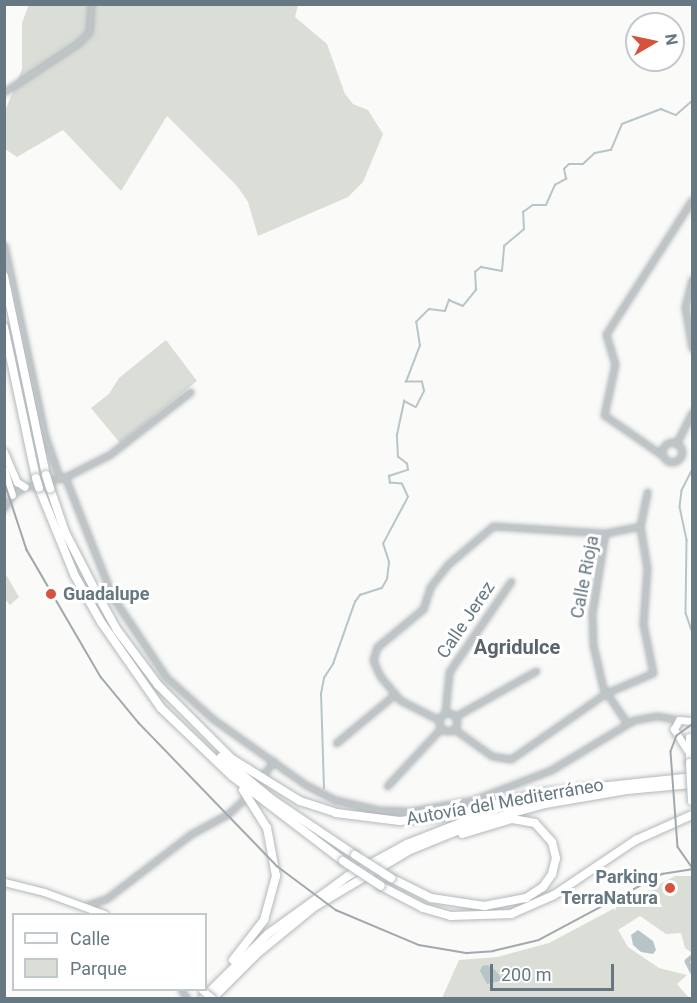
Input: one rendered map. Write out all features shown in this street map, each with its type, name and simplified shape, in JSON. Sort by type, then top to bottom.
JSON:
[{"type":"highway","name":"Autovía del Mediterráneo","points":[[4,276],[46,475],[65,532],[117,630],[164,691],[222,751],[263,782],[312,806],[369,819],[423,820],[572,788],[693,777]]},
{"type":"highway","points":[[4,327],[39,488],[75,576],[114,645],[162,708],[232,776],[344,861],[381,886],[423,908],[451,916],[477,918],[511,914],[554,895],[630,843],[692,812]]},
{"type":"highway","points":[[117,630],[156,687],[207,743],[273,800],[355,855],[391,878],[441,901],[473,906],[503,904],[521,900],[543,887],[555,868],[555,852],[540,826],[512,819],[438,843],[353,881]]},
{"type":"highway","points":[[203,999],[264,920],[276,876],[267,828],[232,776]]},
{"type":"highway","points":[[213,999],[272,940],[353,881],[410,850],[494,818],[597,794],[693,784]]},
{"type":"highway","points":[[224,974],[300,909],[386,854],[476,816],[572,788]]},
{"type":"main road","points":[[4,452],[10,495]]},
{"type":"main road","points":[[7,467],[17,482],[25,487]]},
{"type":"main road","points":[[687,750],[674,729],[680,720],[691,730]]},
{"type":"main road","points":[[680,739],[691,730]]},
{"type":"main road","points":[[691,730],[687,750],[692,812]]},
{"type":"main road","points":[[4,882],[82,906],[96,907],[104,913]]},
{"type":"street","points":[[4,92],[78,43],[89,32],[91,4]]},
{"type":"street","points":[[677,444],[681,451],[678,460],[669,462],[604,415],[615,364],[606,334],[693,200]]},
{"type":"street","points":[[4,245],[45,436],[108,586],[144,648],[188,701],[306,785],[336,800],[379,810],[435,809],[473,800],[534,777],[627,723],[657,716],[680,720]]},
{"type":"street","points":[[693,279],[685,307],[693,348]]},
{"type":"street","points":[[4,508],[10,495],[25,487],[62,477],[109,455],[190,392]]},
{"type":"street","points":[[677,444],[693,412]]},
{"type":"street","points":[[677,444],[693,417]]},
{"type":"street","points":[[662,455],[664,446],[677,444]]},
{"type":"street","points":[[441,728],[454,729],[492,756],[510,759],[606,693],[653,673],[643,624],[647,568],[640,526],[647,492]]},
{"type":"street","points":[[439,720],[411,708],[395,694],[374,667],[377,647],[423,609],[439,575],[480,533],[501,525],[605,533]]},
{"type":"street","name":"Calle Rioja","points":[[606,693],[591,628],[605,533],[640,526]]},
{"type":"street","name":"Calle Jerez","points":[[445,713],[449,672],[511,581]]},
{"type":"street","points":[[439,720],[445,713],[456,716],[536,671]]},
{"type":"street","points":[[606,693],[627,723]]},
{"type":"street","points":[[336,743],[395,694]]},
{"type":"street","points":[[454,729],[456,716]]},
{"type":"street","points":[[657,716],[668,720],[674,729]]},
{"type":"street","points":[[439,720],[441,728]]},
{"type":"street","points":[[387,786],[441,728]]},
{"type":"street","points":[[262,776],[274,761]]},
{"type":"street","points":[[96,907],[191,834],[228,814],[243,800]]},
{"type":"street","points":[[105,902],[106,913]]},
{"type":"green space","points":[[29,4],[298,5],[295,17],[327,44],[345,94],[353,104],[368,110],[383,134],[363,182],[348,197],[258,236],[248,202],[237,186],[167,116],[121,191],[63,130],[17,157],[5,149],[5,111],[22,69],[22,23]]},
{"type":"green space","points":[[166,340],[197,381],[120,443],[91,408],[109,394],[119,378]]},
{"type":"green space","points":[[5,573],[19,597],[10,605],[5,599]]},
{"type":"green space","points":[[675,876],[692,876],[692,953],[685,948],[681,933],[666,934],[640,916],[618,930],[628,947],[659,968],[687,975],[677,984],[689,998],[442,998],[459,960],[497,957],[549,943]]},
{"type":"shaded area","points":[[638,930],[653,941],[656,950],[653,954],[641,952],[633,945],[631,935]]},
{"type":"shaded area","points":[[487,965],[495,970],[503,980],[487,984],[480,971],[482,966]]},
{"type":"waterway","points":[[324,789],[321,694],[324,678],[333,664],[355,602],[360,595],[382,588],[387,579],[389,562],[383,544],[408,497],[402,484],[390,483],[389,476],[408,470],[407,464],[398,457],[397,435],[404,401],[416,407],[424,391],[422,382],[406,382],[420,346],[416,322],[429,309],[445,311],[449,300],[463,306],[476,290],[475,272],[481,267],[502,271],[504,246],[524,229],[523,212],[533,205],[546,205],[555,185],[566,179],[564,169],[569,164],[583,164],[595,153],[611,150],[622,124],[661,109],[676,115],[692,101]]},
{"type":"waterway","points":[[692,471],[682,491],[680,507],[687,540],[686,613],[692,630]]},
{"type":"waterway","points":[[692,957],[687,961],[692,971]]},
{"type":"tram line","points":[[4,480],[27,550],[101,677],[139,723],[277,866],[336,910],[419,945],[467,953],[493,951],[539,940],[662,874],[692,869]]},
{"type":"tram line","points":[[692,725],[677,736],[671,752],[678,847],[692,867]]},
{"type":"place","name":"Guadalupe","points":[[51,594]]},
{"type":"place","name":"Parking TerraNatura","points":[[670,888]]},
{"type":"district","name":"Agridulce","points":[[517,647]]}]
